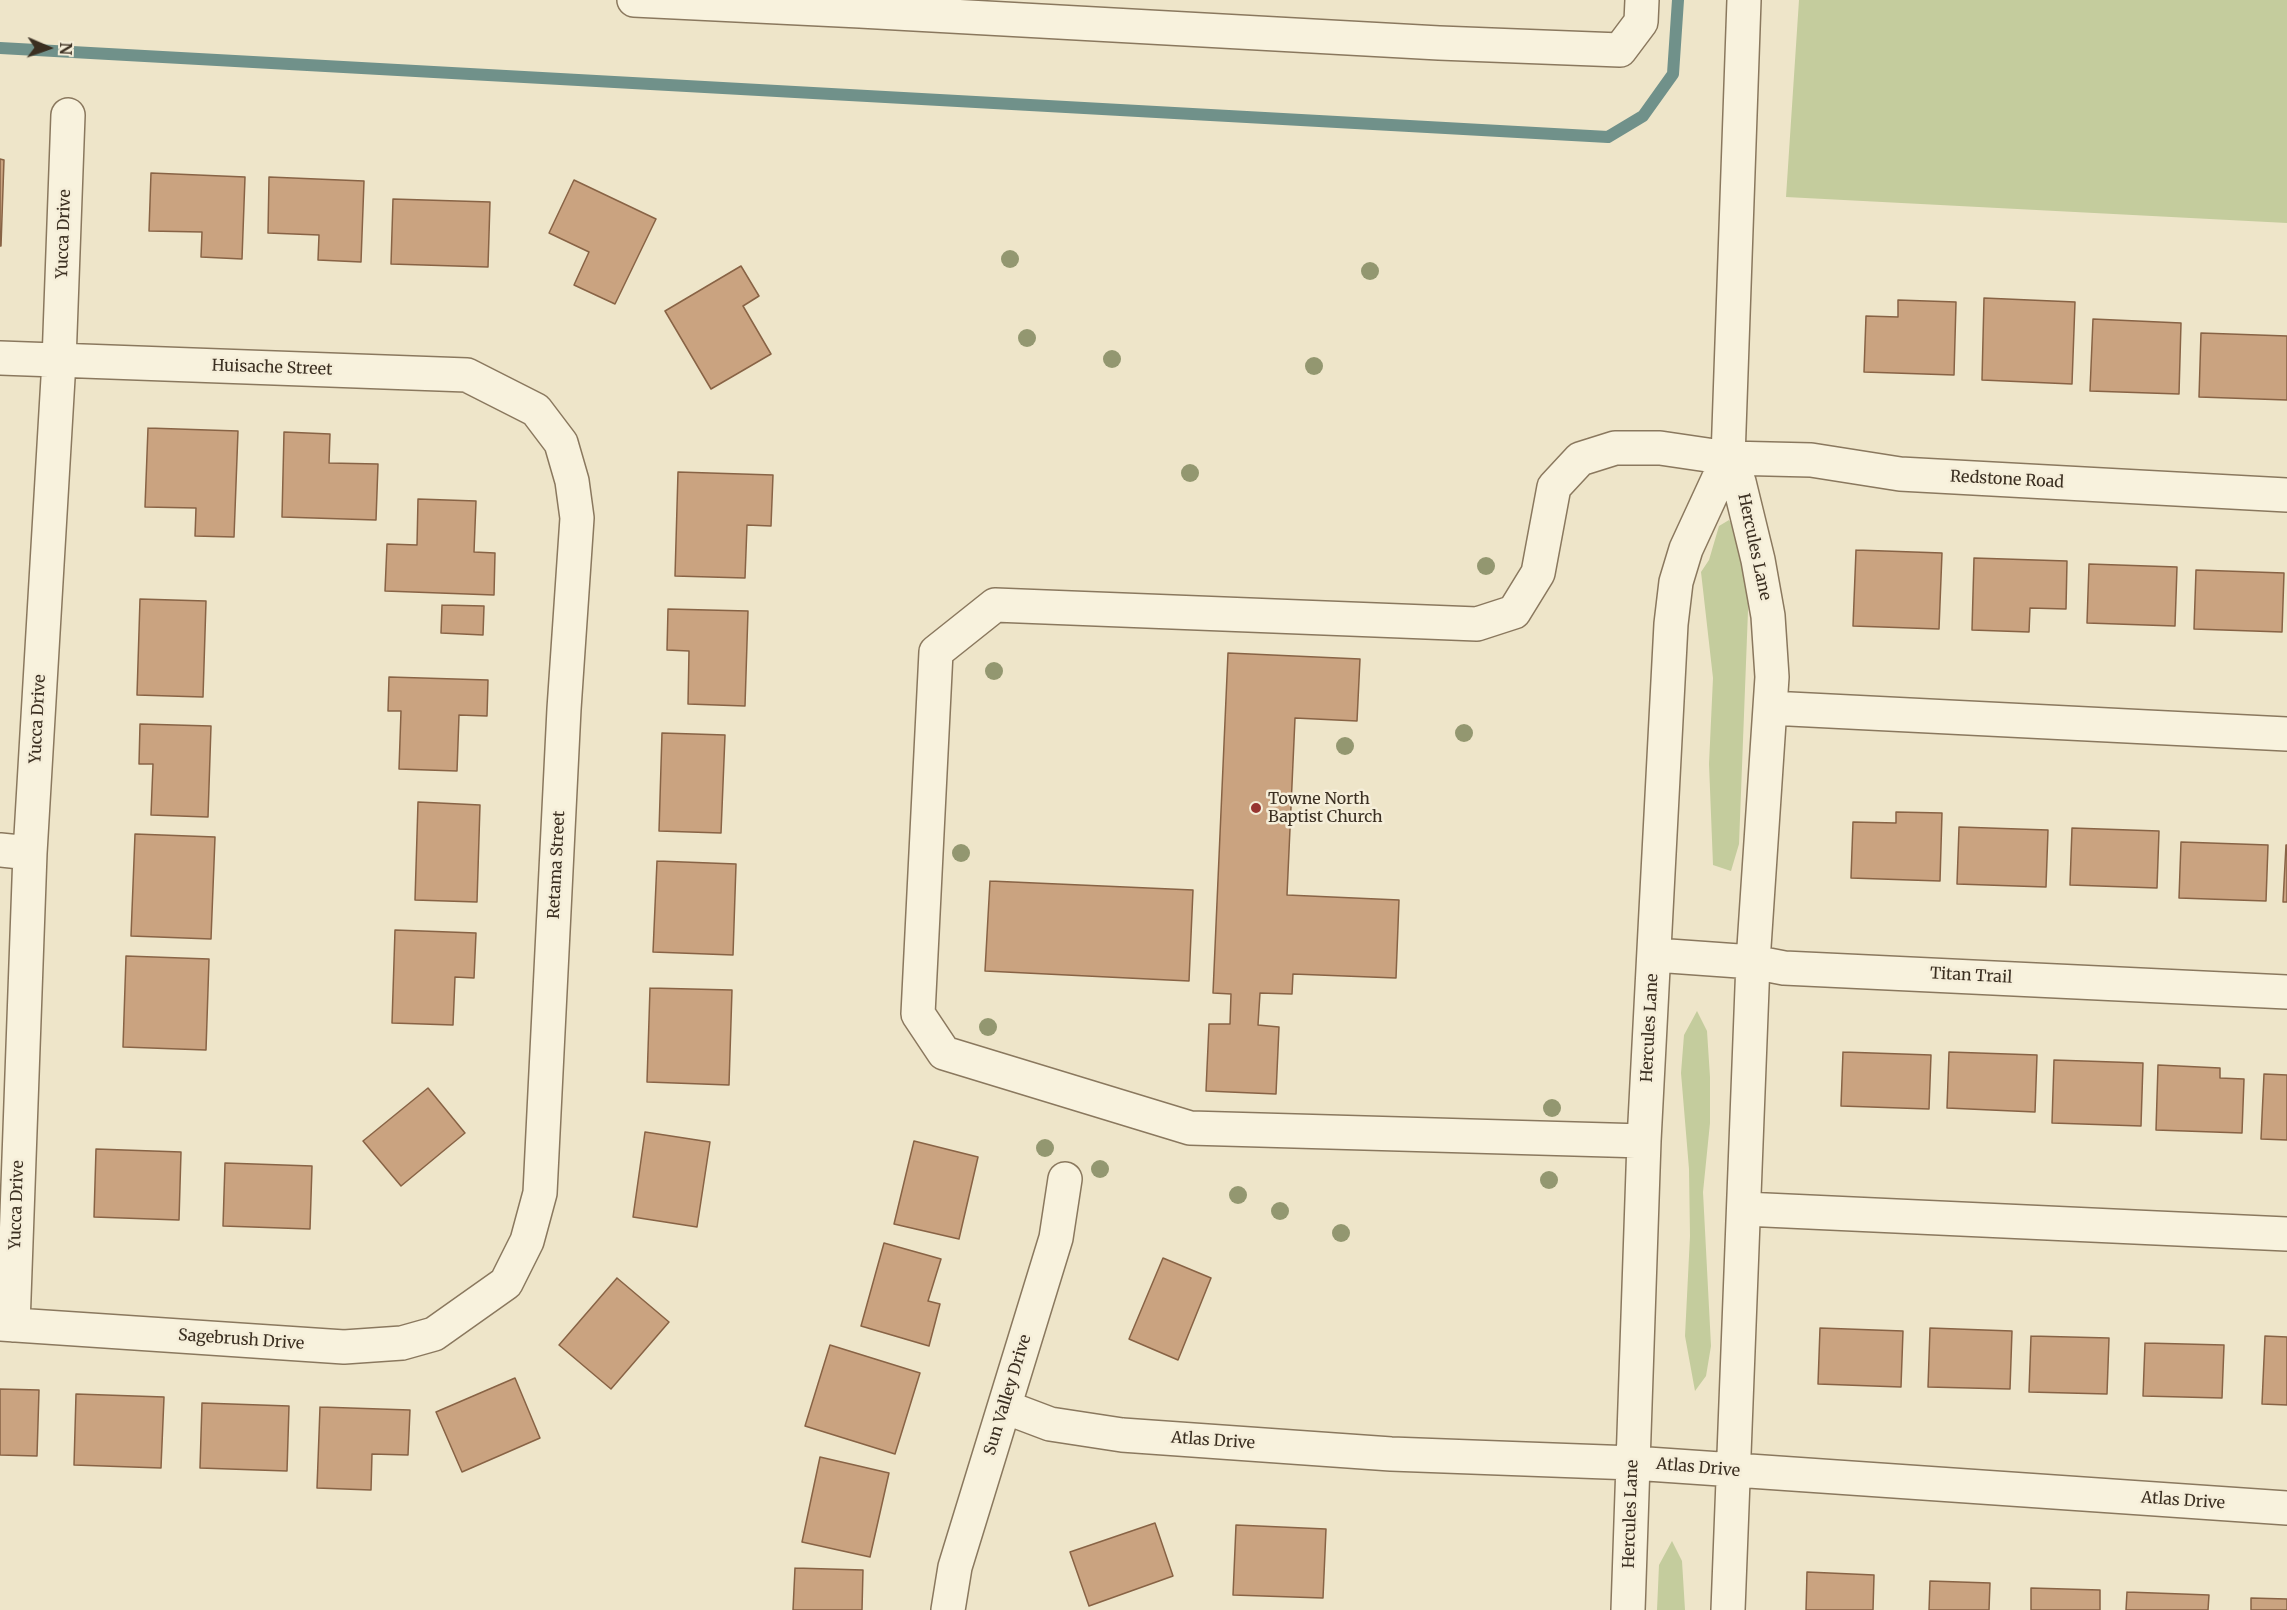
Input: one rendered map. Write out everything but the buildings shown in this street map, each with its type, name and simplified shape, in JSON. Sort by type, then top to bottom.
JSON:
[{"type":"street","points":[[634,0],[861,6],[1439,44],[1620,50],[1641,22],[1642,0]]},
{"type":"street","name":"Hercules Lane","points":[[1628,1610],[1644,1141],[1673,600],[1686,549],[1728,458],[1744,0]]},
{"type":"street","name":"Yucca Drive","points":[[7,1324],[15,852],[59,361],[68,115]]},
{"type":"street","name":"Huisache Street","points":[[0,358],[467,375],[536,410]]},
{"type":"street","name":"Retama Street","points":[[473,1308],[506,1283],[526,1241],[540,1193],[564,710],[577,519],[572,481],[561,443],[536,410]]},
{"type":"street","name":"Redstone Road","points":[[1644,1141],[1190,1128],[944,1053],[918,1014],[936,652],[995,606],[1477,624],[1514,612],[1538,573],[1554,487],[1580,459],[1615,448],[1660,448],[1728,458],[1811,460],[1900,474],[2287,495]]},
{"type":"street","name":"Hercules Lane","points":[[1728,458],[1739,482],[1751,522],[1764,594],[1772,677],[1753,962],[1728,1610]]},
{"type":"street","points":[[1770,708],[2287,734]]},
{"type":"street","name":"Titan Trail","points":[[1655,954],[1753,962],[1784,968],[2287,992]]},
{"type":"street","name":"Sun Valley Drive","points":[[948,1610],[955,1567],[1056,1238],[1065,1179]]},
{"type":"street","points":[[1744,1209],[2287,1234]]},
{"type":"street","name":"Sagebrush Drive","points":[[7,1324],[344,1347],[402,1344],[434,1334],[473,1308]]},
{"type":"street","name":"Atlas Drive","points":[[1005,1407],[1050,1424],[1122,1435],[1392,1454],[1633,1463],[1734,1472],[2287,1508]]},
{"type":"green space","points":[[1799,0],[2287,0],[2287,223],[1786,197]]},
{"type":"green space","points":[[1729,520],[1737,533],[1749,585],[1739,844],[1731,871],[1713,865],[1709,764],[1713,678],[1701,572],[1709,560],[1719,526]]},
{"type":"green space","points":[[1697,1011],[1707,1031],[1710,1077],[1710,1123],[1703,1192],[1711,1346],[1706,1376],[1695,1391],[1685,1336],[1690,1236],[1689,1169],[1681,1073],[1684,1035]]},
{"type":"green space","points":[[1672,1541],[1682,1561],[1685,1610],[1657,1610],[1659,1565]]},
{"type":"waterway","points":[[0,48],[1608,137],[1643,116],[1673,74],[1678,0]]},
{"type":"place","name":"Towne North Baptist Church","points":[[1256,808]]}]
